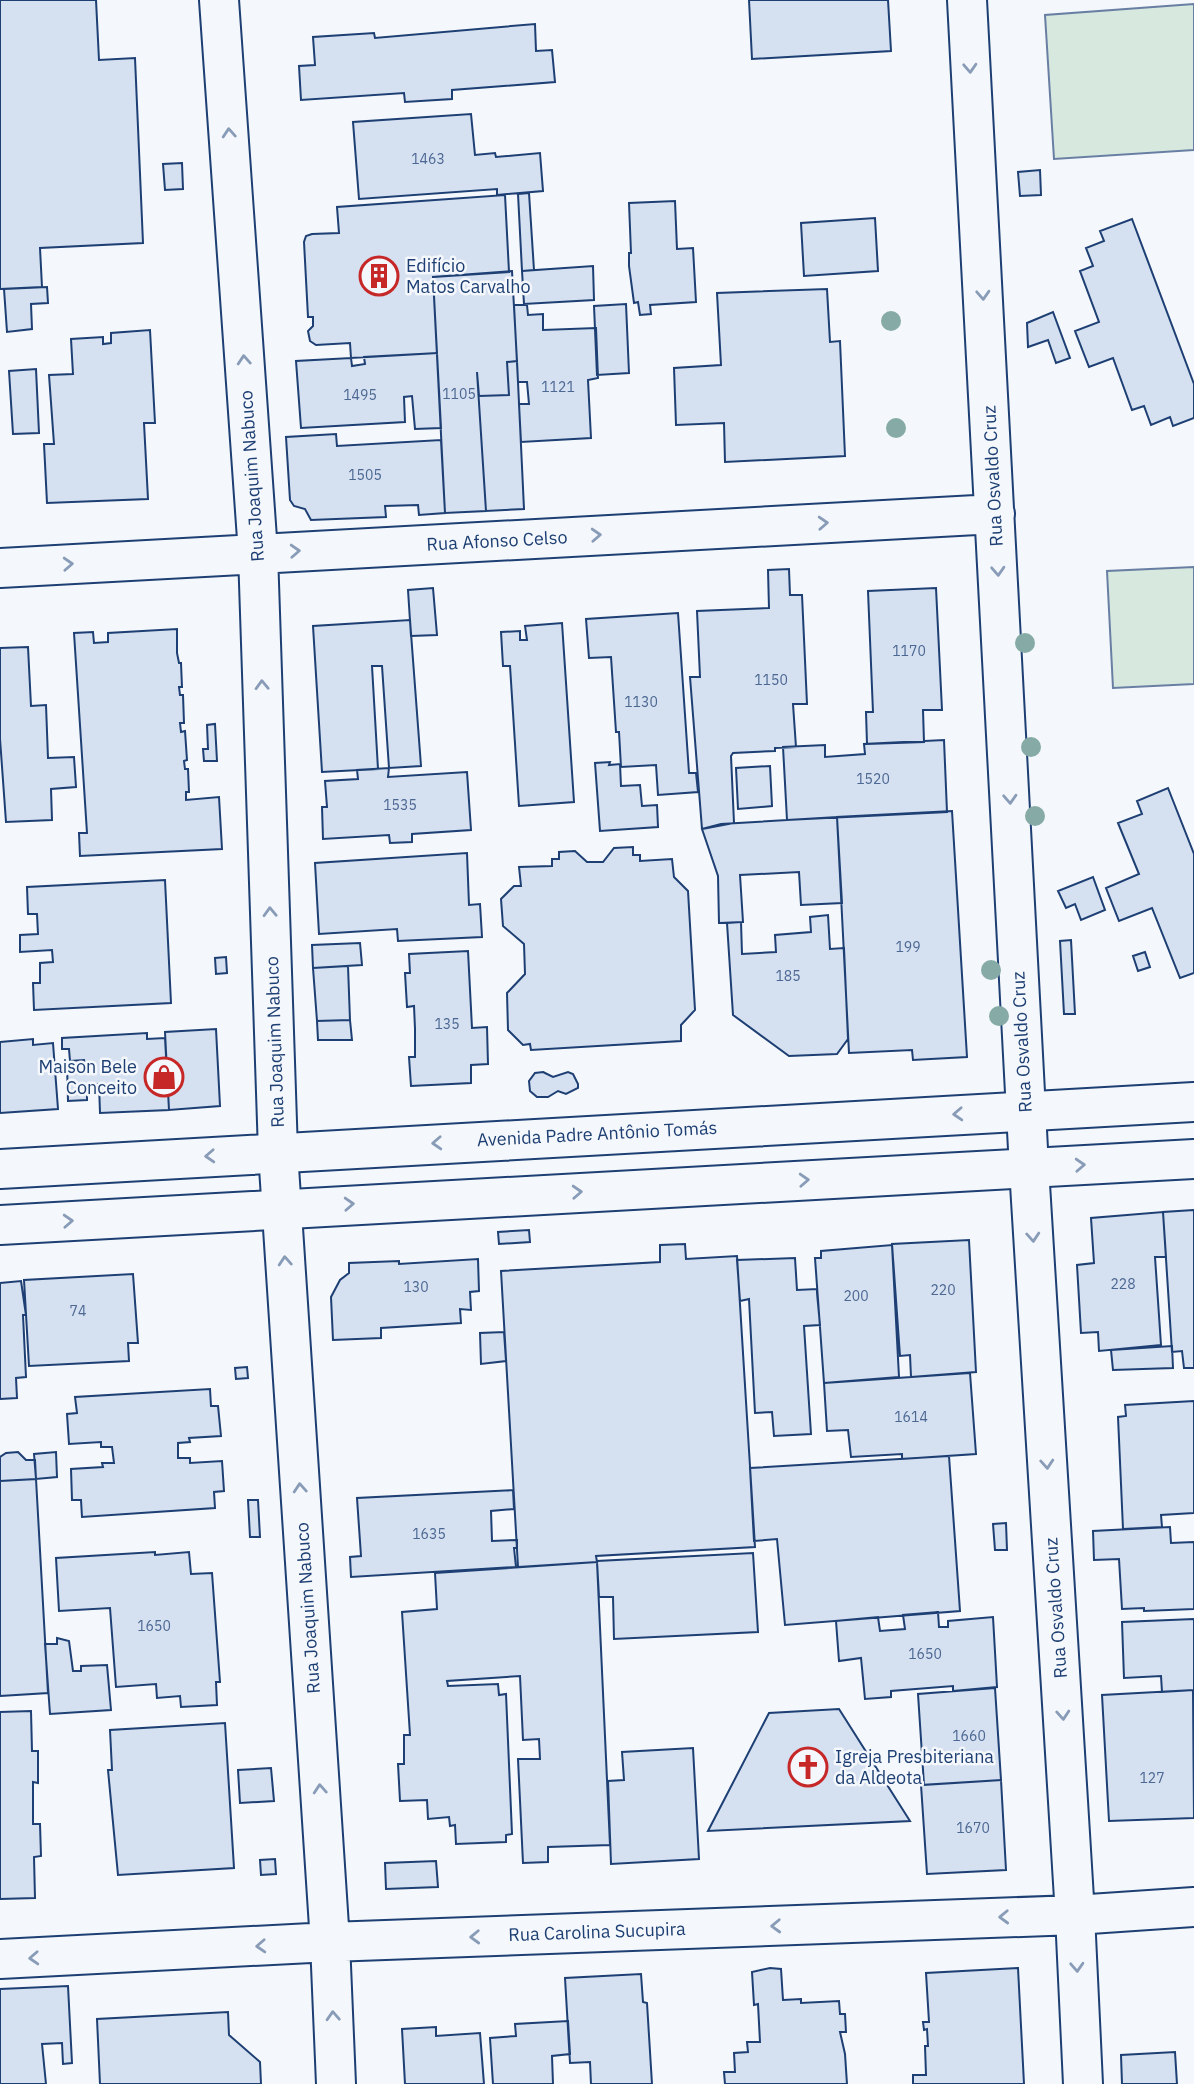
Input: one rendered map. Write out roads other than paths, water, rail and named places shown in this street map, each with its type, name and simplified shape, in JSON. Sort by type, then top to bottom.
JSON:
[{"type":"street","name":"Rua Joaquim Nabuco","points":[[219,0],[258,553],[278,1152],[330,1942],[336,2084]]},
{"type":"street","name":"Rua Osvaldo Cruz","points":[[967,0],[1029,1168],[1083,2084]]},
{"type":"street","name":"Rua Afonso Celso","points":[[0,568],[995,514]]},
{"type":"street","name":"Avenida Padre Antônio Tomás","points":[[0,1169],[1194,1102]]},
{"type":"street","points":[[0,1225],[1194,1159]]},
{"type":"street","name":"Rua Carolina Sucupira","points":[[0,1959],[330,1942],[1075,1915],[1194,1907]]},
{"type":"place","name":"Edifício Matos Carvalho","points":[[379,276]]},
{"type":"place","name":"Maison Bele Conceito","points":[[164,1077]]},
{"type":"place","name":"Igreja Presbiteriana da Aldeota","points":[[808,1767]]}]
